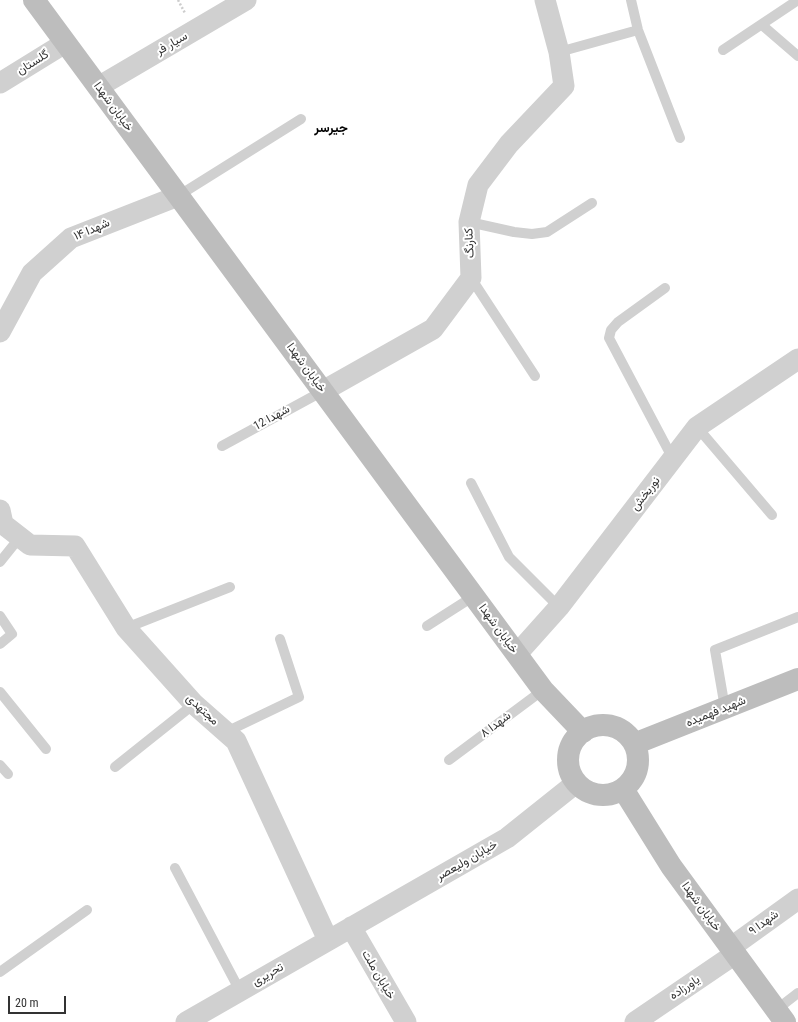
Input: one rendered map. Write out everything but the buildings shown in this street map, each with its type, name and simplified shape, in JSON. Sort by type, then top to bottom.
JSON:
[{"type":"main road","name":"خیابان شهدا","points":[[34,0],[543,690],[583,732]]},
{"type":"main road","name":"شهید فهمیده","points":[[634,744],[798,680]]},
{"type":"main road","points":[[602,725],[612,726],[629,736],[634,744],[638,764],[633,778],[623,789],[614,793],[603,795],[593,794],[576,783],[570,772],[568,762],[569,750],[574,740],[583,732],[591,727],[602,725]]},
{"type":"main road","name":"خیابان شهدا","points":[[623,789],[671,866],[780,1016]]},
{"type":"street","name":"سیار فر","points":[[98,87],[246,0]]},
{"type":"street","points":[[545,0],[559,52]]},
{"type":"street","name":"گلستان","points":[[0,83],[65,43]]},
{"type":"street","name":"کنارنگ","points":[[471,278],[469,222],[478,185],[509,144],[564,86],[559,52]]},
{"type":"street","name":"شهدا ۱۴","points":[[0,332],[32,273],[71,238],[178,196]]},
{"type":"street","points":[[323,391],[433,329],[471,278]]},
{"type":"street","name":"نوربخش","points":[[517,654],[559,607],[697,427],[798,359]]},
{"type":"street","points":[[0,510],[3,524],[20,537]]},
{"type":"street","name":"مجتهدی","points":[[20,537],[30,545],[75,546],[126,628],[194,704],[236,741],[328,940]]},
{"type":"street","name":"خیابان ولیعصر","points":[[350,927],[507,838],[576,783]]},
{"type":"street","name":"شهدا ۹","points":[[733,951],[798,899]]},
{"type":"street","name":"تحریری","points":[[186,1022],[350,927]]},
{"type":"street","name":"خیابان ملت","points":[[350,927],[406,1022]]},
{"type":"street","name":"یاورزاده","points":[[635,1022],[733,951]]},
{"type":"lane","points":[[631,0],[638,30],[680,138]]},
{"type":"lane","points":[[723,50],[798,0]]},
{"type":"lane","points":[[762,25],[798,56]]},
{"type":"lane","points":[[559,52],[638,30]]},
{"type":"lane","points":[[178,196],[301,119]]},
{"type":"lane","points":[[469,222],[514,232],[532,234],[547,232],[592,203]]},
{"type":"lane","points":[[471,278],[535,376]]},
{"type":"lane","points":[[665,288],[618,322],[611,330],[609,338],[673,459]]},
{"type":"lane","name":"شهدا 12","points":[[222,446],[323,391]]},
{"type":"lane","points":[[697,427],[772,515]]},
{"type":"lane","points":[[472,483],[509,557],[559,607]]},
{"type":"lane","points":[[0,562],[20,537]]},
{"type":"lane","points":[[126,628],[230,587]]},
{"type":"lane","points":[[427,626],[474,596]]},
{"type":"lane","points":[[0,616],[12,634],[0,644]]},
{"type":"lane","points":[[725,708],[715,650],[798,617]]},
{"type":"lane","points":[[226,732],[299,697],[280,639]]},
{"type":"lane","name":"شهدا ۸","points":[[449,760],[543,690]]},
{"type":"lane","points":[[0,692],[46,749]]},
{"type":"lane","points":[[115,767],[194,704]]},
{"type":"lane","points":[[0,765],[8,774]]},
{"type":"lane","points":[[175,868],[240,991]]},
{"type":"lane","points":[[0,972],[87,910]]},
{"type":"lane","points":[[780,1016],[798,993]]},
{"type":"district","name":"جیرسر","points":[[331,129]]}]
